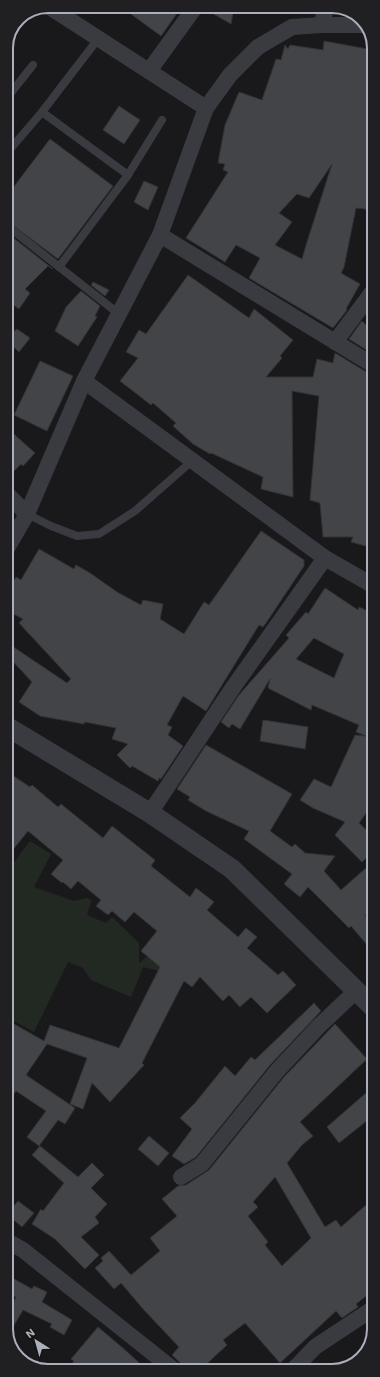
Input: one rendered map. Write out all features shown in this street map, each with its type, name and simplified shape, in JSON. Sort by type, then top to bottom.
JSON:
[{"type":"street","points":[[59,13],[206,108]]},
{"type":"street","points":[[149,71],[191,13]]},
{"type":"street","points":[[321,25],[325,13]]},
{"type":"street","points":[[13,538],[27,514],[84,381],[160,235],[206,108],[230,74],[258,47],[292,27],[358,25]]},
{"type":"street","points":[[160,235],[367,361]]},
{"type":"street","points":[[335,342],[367,299]]},
{"type":"street","points":[[84,381],[326,558],[367,582]]},
{"type":"street","points":[[13,500],[27,514]]},
{"type":"street","points":[[150,813],[232,688],[326,558]]},
{"type":"street","points":[[13,730],[150,813],[232,869],[367,998]]},
{"type":"street","points":[[181,1177],[202,1164],[277,1071],[318,1027],[367,1000]]},
{"type":"street","points":[[13,1244],[23,1250],[166,1364]]},
{"type":"street","points":[[299,1364],[315,1347],[367,1313]]},
{"type":"lane","points":[[13,146],[42,112],[98,38]]},
{"type":"lane","points":[[13,90],[33,65]]},
{"type":"lane","points":[[42,112],[128,174]]},
{"type":"lane","points":[[59,267],[128,174],[162,120]]},
{"type":"lane","points":[[13,231],[119,314]]},
{"type":"lane","points":[[27,514],[51,526],[77,536],[99,534],[135,511],[193,460]]},
{"type":"shaded area","points":[[30,841],[51,854],[34,887],[74,901],[86,898],[92,900],[87,915],[106,923],[112,917],[139,943],[139,963],[148,956],[158,958],[160,971],[143,967],[131,997],[91,980],[83,968],[68,962],[34,1032],[13,1020],[13,864]]},
{"type":"building","points":[[130,13],[177,13],[161,36]]},
{"type":"building","points":[[212,13],[233,13],[231,24]]},
{"type":"building","points":[[324,41],[367,49],[367,209],[356,208],[344,267],[341,273],[360,284],[346,309],[347,310],[333,328],[249,278],[260,258],[236,245],[225,262],[186,238],[228,172],[223,170],[225,164],[218,163],[225,125],[239,92],[262,100],[276,59],[281,60],[285,45],[288,49],[290,45],[323,50]],"holes":[[[332,164],[302,259],[275,245],[292,222],[279,213],[297,194],[309,198]]]},
{"type":"building","points":[[119,106],[140,120],[124,144],[103,130]]},
{"type":"building","points":[[50,139],[113,186],[58,259],[13,225],[13,188]]},
{"type":"building","points":[[144,181],[158,187],[148,210],[134,202]]},
{"type":"building","points":[[13,238],[53,269],[48,266],[25,289],[30,293],[19,309],[13,305]]},
{"type":"building","points":[[188,275],[249,318],[254,309],[293,340],[280,356],[282,358],[266,377],[313,377],[317,359],[333,363],[335,353],[367,372],[367,546],[351,542],[353,537],[323,537],[320,503],[310,500],[319,396],[292,391],[293,497],[261,489],[263,477],[211,453],[210,454],[193,444],[173,426],[176,423],[153,403],[151,405],[120,381],[138,358],[126,352],[139,330],[146,334]]},
{"type":"building","points":[[93,282],[109,290],[105,296],[91,285]]},
{"type":"building","points":[[81,291],[100,306],[95,316],[97,317],[78,346],[55,331],[66,307]]},
{"type":"building","points":[[362,321],[366,325],[367,324],[367,350],[349,339]]},
{"type":"building","points":[[17,329],[30,338],[19,352],[13,346],[13,332]]},
{"type":"building","points":[[40,361],[73,376],[47,431],[14,415]]},
{"type":"building","points":[[13,433],[35,453],[23,466],[21,464],[14,471]]},
{"type":"building","points":[[261,531],[304,560],[304,566],[263,627],[259,625],[206,711],[183,696],[167,725],[172,727],[168,735],[183,746],[161,779],[159,778],[158,781],[132,766],[130,768],[117,755],[128,744],[112,739],[116,728],[40,716],[19,702],[32,682],[13,662],[13,647],[67,683],[71,679],[19,623],[23,619],[13,614],[13,582],[16,577],[21,580],[39,549],[74,569],[76,565],[117,592],[141,605],[143,600],[163,604],[160,619],[184,634],[204,602],[209,605]]},
{"type":"building","points":[[325,588],[358,610],[359,607],[367,611],[367,812],[359,823],[367,830],[367,857],[362,862],[335,835],[345,822],[313,808],[300,800],[314,779],[331,787],[355,735],[366,736],[356,732],[359,725],[312,705],[311,710],[268,688],[270,679],[240,729],[232,724],[229,728],[221,722],[239,695],[289,638],[286,635],[306,612],[308,614]],"holes":[[[314,638],[344,654],[334,678],[296,659]]]},
{"type":"building","points":[[263,720],[308,727],[305,749],[260,741]]},
{"type":"building","points":[[206,745],[292,794],[270,831],[292,847],[295,844],[305,853],[335,856],[324,871],[341,890],[367,867],[367,914],[365,915],[367,917],[367,945],[351,926],[349,928],[308,887],[300,897],[284,884],[292,874],[244,839],[249,831],[206,811],[188,800],[190,797],[177,789]]},
{"type":"building","points":[[13,776],[30,787],[32,785],[58,807],[61,804],[103,838],[112,826],[155,860],[151,866],[190,897],[196,888],[214,902],[207,910],[238,937],[246,928],[257,937],[247,948],[278,975],[283,971],[296,985],[267,1013],[251,997],[240,1007],[229,995],[223,1001],[200,977],[192,987],[184,981],[142,1063],[144,1065],[110,1102],[92,1083],[83,1109],[70,1104],[87,1058],[47,1044],[26,1075],[75,1108],[65,1124],[58,1120],[39,1146],[27,1137],[46,1111],[16,1091],[13,1095],[13,1023],[44,1041],[50,1025],[119,1048],[160,967],[141,951],[157,931],[134,912],[125,922],[112,911],[108,915],[96,906],[101,900],[78,881],[71,889],[63,882],[62,883],[51,874],[63,860],[28,831],[13,850]]},
{"type":"building","points":[[314,1003],[321,1011],[270,1065],[196,1157],[184,1164],[172,1156],[192,1129],[180,1118],[195,1103],[225,1066],[235,1076],[251,1057],[255,1060]]},
{"type":"building","points":[[335,1024],[367,1059],[300,1122],[313,1136],[302,1145],[287,1163],[325,1227],[336,1220],[341,1227],[367,1204],[367,1295],[356,1304],[358,1307],[342,1318],[336,1311],[280,1363],[245,1323],[223,1340],[227,1345],[206,1364],[182,1364],[172,1355],[179,1347],[121,1283],[114,1289],[95,1268],[103,1261],[101,1258],[109,1251],[131,1275],[160,1251],[150,1238],[177,1216],[162,1199],[178,1186],[186,1185],[209,1170],[284,1077]],"holes":[[[275,1177],[311,1238],[282,1266],[265,1245],[268,1242],[248,1216],[258,1207],[253,1202]]]},
{"type":"building","points":[[367,1092],[367,1121],[339,1143],[327,1127]]},
{"type":"building","points":[[149,1136],[169,1153],[158,1166],[138,1149]]},
{"type":"building","points":[[40,1146],[78,1177],[92,1163],[104,1175],[91,1188],[107,1204],[95,1217],[99,1223],[81,1237],[99,1255],[85,1269],[55,1239],[32,1224],[41,1209],[43,1211],[64,1183],[32,1155]]},
{"type":"building","points":[[18,1201],[34,1213],[22,1227],[13,1219],[13,1207]]},
{"type":"building","points":[[13,1278],[32,1289],[34,1286],[47,1292],[42,1302],[72,1320],[64,1335],[50,1327],[52,1324],[23,1310],[13,1327],[13,1303],[16,1297],[13,1295]]},
{"type":"building","points":[[98,1327],[140,1364],[72,1364],[74,1361],[71,1359]]}]
